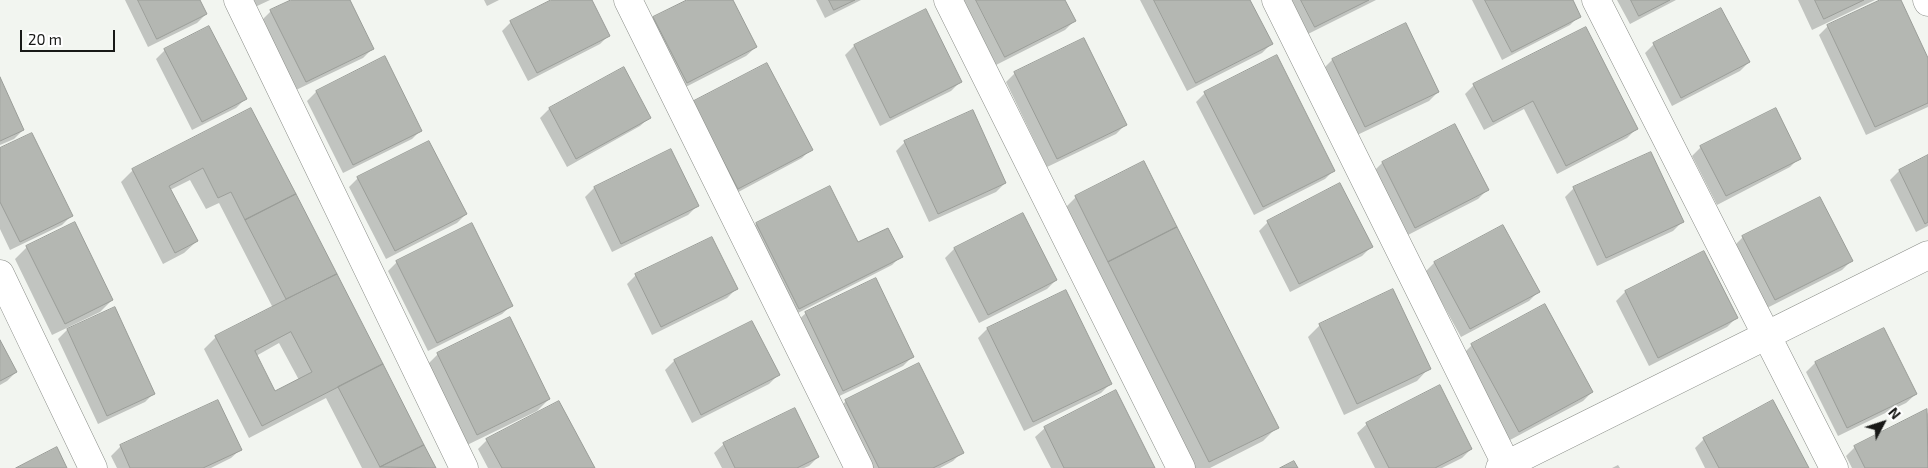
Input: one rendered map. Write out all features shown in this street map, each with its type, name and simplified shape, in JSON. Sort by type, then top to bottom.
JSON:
[{"type":"street","points":[[238,0],[464,468]]},
{"type":"street","points":[[628,0],[859,468]]},
{"type":"street","points":[[948,0],[1181,468]]},
{"type":"street","points":[[1276,0],[1504,467],[1928,255]]},
{"type":"street","points":[[1596,0],[1834,468]]},
{"type":"street","points":[[0,274],[93,468]]},
{"type":"building","points":[[138,0],[200,0],[207,14],[157,39]]},
{"type":"building","points":[[291,0],[350,0],[374,49],[306,82],[270,10]]},
{"type":"building","points":[[551,0],[592,0],[610,36],[537,73],[510,21]]},
{"type":"building","points":[[687,0],[733,0],[757,47],[687,83],[653,17]]},
{"type":"building","points":[[829,0],[855,0],[834,10]]},
{"type":"building","points":[[976,0],[1065,0],[1076,21],[1005,57]]},
{"type":"building","points":[[1154,0],[1250,0],[1273,44],[1196,83]]},
{"type":"building","points":[[1301,0],[1369,0],[1315,27]]},
{"type":"building","points":[[1485,0],[1573,0],[1581,17],[1512,52]]},
{"type":"building","points":[[1631,0],[1670,0],[1639,16]]},
{"type":"building","points":[[1815,0],[1864,0],[1824,19]]},
{"type":"building","points":[[1880,0],[1901,0],[1928,58],[1928,103],[1875,127],[1827,25]]},
{"type":"building","points":[[1721,8],[1750,62],[1681,98],[1653,43]]},
{"type":"building","points":[[926,9],[962,82],[890,118],[854,45]]},
{"type":"building","points":[[1406,23],[1439,92],[1365,127],[1332,59]]},
{"type":"building","points":[[209,26],[247,99],[202,122],[164,49]]},
{"type":"building","points":[[1586,27],[1638,129],[1566,166],[1533,101],[1493,122],[1473,84]]},
{"type":"building","points":[[1084,38],[1127,125],[1057,159],[1014,72]]},
{"type":"building","points":[[1277,55],[1335,171],[1263,207],[1204,92]]},
{"type":"building","points":[[385,56],[422,131],[353,165],[316,91]]},
{"type":"building","points":[[767,63],[813,150],[738,189],[692,102]]},
{"type":"building","points":[[624,67],[651,118],[576,159],[549,108]]},
{"type":"building","points":[[0,77],[24,130],[0,141]]},
{"type":"building","points":[[251,108],[296,194],[245,220],[231,192],[218,198],[203,168],[169,186],[198,241],[175,253],[132,169]]},
{"type":"building","points":[[1776,108],[1801,159],[1726,196],[1700,146]]},
{"type":"building","points":[[973,110],[1006,183],[938,214],[904,141]]},
{"type":"building","points":[[1455,124],[1489,190],[1415,228],[1382,162]]},
{"type":"building","points":[[32,133],[73,216],[20,242],[0,202],[0,148]]},
{"type":"building","points":[[429,141],[467,214],[395,251],[357,177]]},
{"type":"building","points":[[671,149],[699,206],[621,244],[594,187]]},
{"type":"building","points":[[1651,152],[1684,222],[1606,258],[1573,187]]},
{"type":"building","points":[[1928,155],[1928,222],[1925,224],[1899,170]]},
{"type":"building","points":[[1144,161],[1177,227],[1108,262],[1075,196]]},
{"type":"building","points":[[1340,183],[1373,247],[1299,284],[1267,221]]},
{"type":"building","points":[[830,186],[858,242],[888,228],[903,257],[799,309],[756,223]]},
{"type":"building","points":[[296,194],[337,274],[286,299],[245,220]]},
{"type":"building","points":[[1820,197],[1853,261],[1775,300],[1742,236]]},
{"type":"building","points":[[1023,213],[1057,280],[988,315],[954,248]]},
{"type":"building","points":[[75,222],[113,300],[65,324],[26,246]]},
{"type":"building","points":[[472,223],[513,306],[437,343],[396,261]]},
{"type":"building","points":[[1503,225],[1540,292],[1470,329],[1434,262]]},
{"type":"building","points":[[1177,227],[1279,428],[1209,462],[1108,262]]},
{"type":"building","points":[[712,237],[738,289],[661,327],[635,274]]},
{"type":"building","points":[[1704,251],[1738,318],[1658,358],[1625,291]]},
{"type":"building","points":[[337,274],[383,364],[262,426],[215,336]],"holes":[[[291,332],[312,372],[275,391],[255,351]]]},
{"type":"building","points":[[876,278],[914,357],[843,391],[805,312]]},
{"type":"building","points":[[1393,289],[1431,369],[1357,404],[1319,324]]},
{"type":"building","points":[[1066,290],[1112,384],[1033,422],[987,328]]},
{"type":"building","points":[[1545,304],[1593,392],[1519,432],[1471,344]]},
{"type":"building","points":[[115,307],[155,394],[107,416],[67,329]]},
{"type":"building","points":[[510,317],[550,399],[477,435],[437,353]]},
{"type":"building","points":[[752,321],[780,375],[701,415],[674,360]]},
{"type":"building","points":[[1884,328],[1917,394],[1847,428],[1815,362]]},
{"type":"building","points":[[0,340],[17,372],[0,381]]},
{"type":"building","points":[[919,363],[964,453],[933,468],[879,468],[845,400]]},
{"type":"building","points":[[383,364],[424,445],[380,467],[338,387]]},
{"type":"building","points":[[1440,385],[1472,449],[1435,468],[1389,468],[1366,423]]},
{"type":"building","points":[[1116,390],[1155,468],[1064,468],[1044,427]]},
{"type":"building","points":[[218,400],[242,450],[203,468],[130,468],[120,445]]},
{"type":"building","points":[[1773,400],[1809,468],[1719,468],[1703,438]]},
{"type":"building","points":[[559,401],[595,468],[502,468],[486,439]]},
{"type":"building","points":[[795,408],[819,457],[797,468],[735,468],[723,443]]},
{"type":"building","points":[[1927,409],[1928,468],[1865,468],[1854,446]]},
{"type":"building","points":[[424,445],[436,468],[380,467]]},
{"type":"building","points":[[57,447],[67,468],[16,468]]},
{"type":"building","points":[[1294,461],[1298,468],[1280,468]]}]
